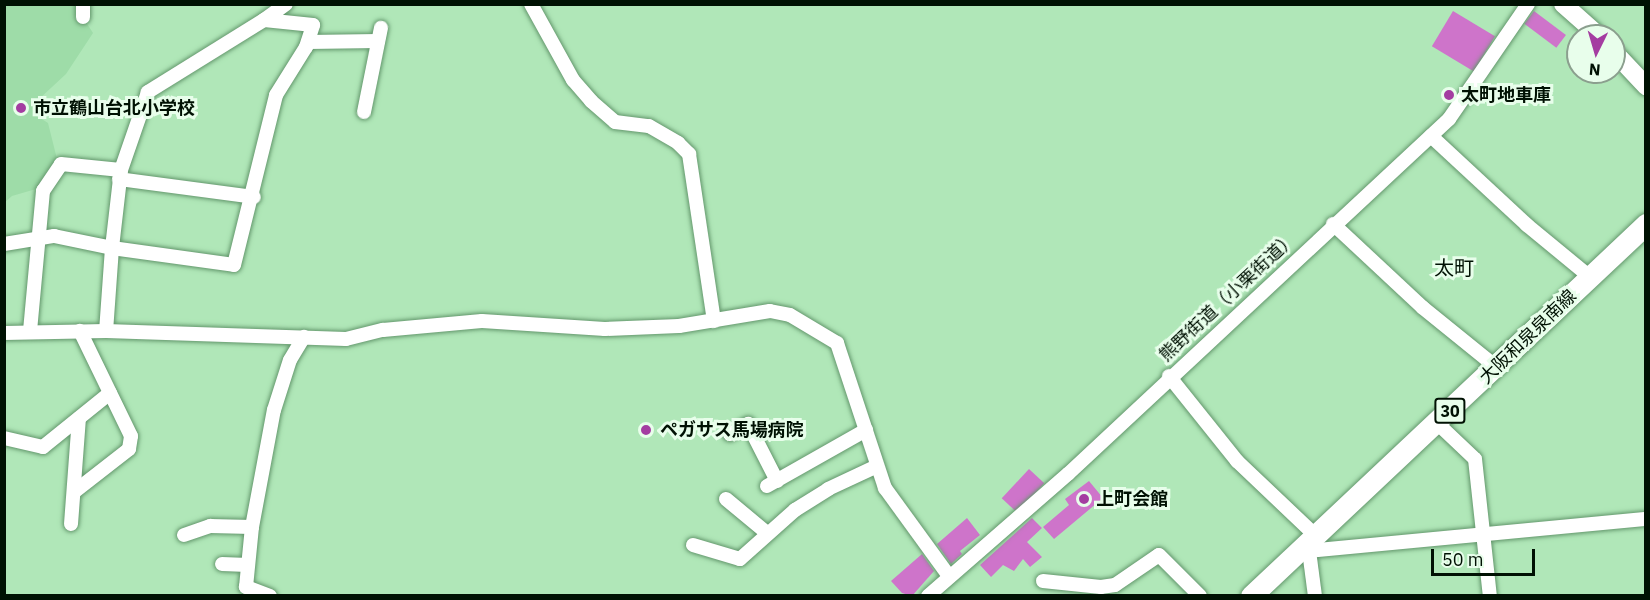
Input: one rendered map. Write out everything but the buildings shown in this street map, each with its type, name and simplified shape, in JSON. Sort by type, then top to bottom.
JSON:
[{"type":"main road","name":"大阪和泉泉南線","points":[[1251,596],[1646,224]]},
{"type":"street","points":[[106,331],[120,174],[148,92],[286,4]]},
{"type":"street","points":[[531,4],[573,80],[591,101],[615,122],[649,126],[678,142],[689,154],[714,321]]},
{"type":"street","name":"熊野街道（小栗街道）","points":[[928,596],[946,585],[1068,474],[1169,376],[1431,136],[1458,108],[1528,4]]},
{"type":"street","points":[[1563,4],[1586,24]]},
{"type":"street","points":[[4,244],[54,236],[112,248],[234,265],[254,196],[261,152],[276,95],[308,42],[313,25],[264,20]]},
{"type":"street","points":[[308,42],[379,34],[364,112]]},
{"type":"street","points":[[1626,65],[1646,86]]},
{"type":"street","points":[[1431,136],[1527,225],[1590,277]]},
{"type":"street","points":[[30,330],[37,239],[44,191],[61,164],[254,196]]},
{"type":"street","points":[[1333,224],[1422,307],[1496,367]]},
{"type":"street","points":[[4,333],[30,330],[106,331],[346,339],[383,330],[482,321],[605,329],[679,326],[770,311],[790,315],[837,344],[885,488],[946,585]]},
{"type":"street","points":[[74,492],[129,450],[131,436],[80,331]]},
{"type":"street","points":[[270,596],[246,587],[252,527],[274,410],[290,360],[304,337]]},
{"type":"street","points":[[1169,376],[1237,461],[1311,539],[1317,550],[1646,519]]},
{"type":"street","points":[[4,438],[44,447],[110,393]]},
{"type":"street","points":[[71,524],[79,418]]},
{"type":"street","points":[[1437,423],[1475,459],[1490,596]]},
{"type":"street","points":[[730,434],[748,424],[772,484],[866,430]]},
{"type":"street","points":[[693,545],[740,560],[767,533],[828,489],[877,466]]},
{"type":"street","points":[[726,499],[767,533]]},
{"type":"street","points":[[184,535],[210,526],[252,527]]},
{"type":"street","points":[[1311,539],[1315,596]]},
{"type":"street","points":[[1043,580],[1101,587],[1115,585],[1159,555],[1200,596]]},
{"type":"street","points":[[222,564],[248,565]]},
{"type":"shaded area","name":"市立鶴山台北小学校","points":[[5,5],[76,5],[75,19],[84,19],[93,33],[66,74],[38,100],[37,116],[48,123],[57,159],[36,189],[12,196],[5,202]]},
{"type":"place","name":"太町地車庫","points":[[1449,95]]},
{"type":"place","name":"市立鶴山台北小学校","points":[[21,108]]},
{"type":"place","name":"ペガサス馬場病院","points":[[646,430]]},
{"type":"place","name":"上町会館","points":[[1084,499]]},
{"type":"district","name":"太町","points":[[1454,267]]}]
